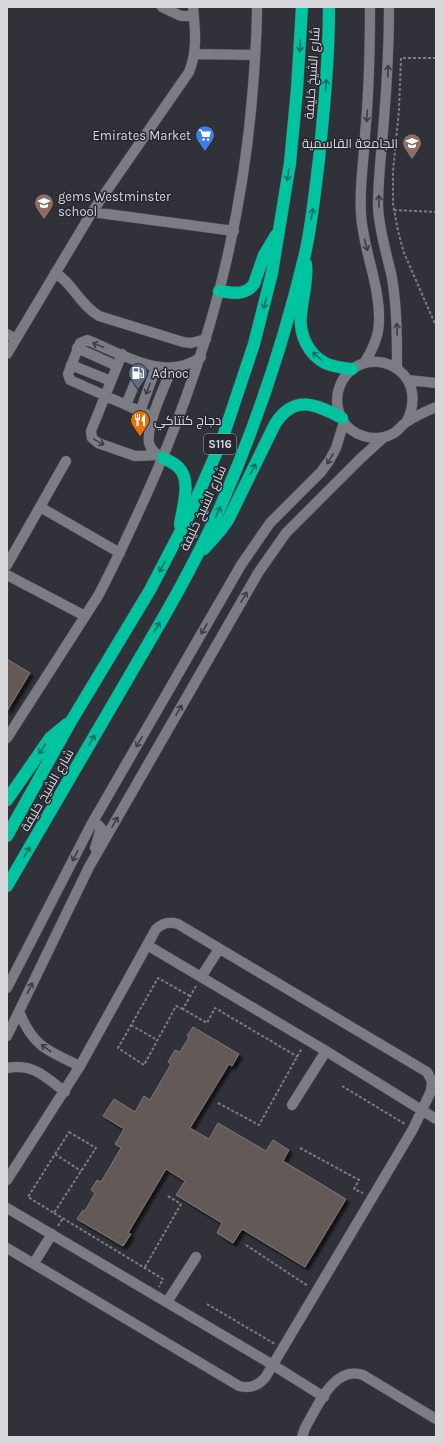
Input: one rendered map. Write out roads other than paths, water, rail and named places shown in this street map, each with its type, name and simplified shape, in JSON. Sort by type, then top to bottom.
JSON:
[{"type":"highway","points":[[293,7],[301,29]]},
{"type":"highway","name":"شارع الشيخ خليفة","points":[[7,836],[70,723],[150,590],[178,537],[212,464],[243,379],[264,309],[285,200],[290,163],[302,7]]},
{"type":"highway","name":"شارع الشيخ خليفة","points":[[7,886],[155,631],[194,560],[228,490],[253,426],[279,347],[306,253],[321,144],[328,54],[329,7]]},
{"type":"highway","points":[[219,291],[241,293],[251,288],[254,284],[267,249],[278,232]]},
{"type":"highway","points":[[306,253],[307,280],[300,317],[301,331],[306,344],[314,355],[325,363],[338,368],[352,370]]},
{"type":"highway","points":[[194,560],[228,520],[275,424],[285,412],[298,405],[314,405],[321,407],[343,420]]},
{"type":"highway","points":[[161,457],[178,466],[185,477],[186,489],[178,537]]},
{"type":"highway","points":[[7,800],[50,738],[59,729],[70,723]]},
{"type":"street","points":[[7,354],[11,337],[55,273],[92,212],[184,80],[192,63],[195,54],[194,11],[181,16],[163,7]]},
{"type":"street","points":[[7,738],[98,596],[120,553],[161,457],[180,417],[201,357],[234,231],[247,151],[255,55],[257,7]]},
{"type":"street","points":[[364,363],[372,351],[377,337],[379,323],[376,286],[364,243],[361,213],[361,183],[368,87],[370,7]]},
{"type":"street","points":[[389,7],[387,87],[378,207],[383,242],[394,289],[397,329],[397,368]]},
{"type":"street","points":[[195,54],[255,55]]},
{"type":"street","points":[[92,212],[234,231]]},
{"type":"street","points":[[55,273],[66,281],[87,308],[98,316],[183,342],[190,343],[206,338]]},
{"type":"street","points":[[153,417],[70,380],[68,374],[80,343],[88,340],[142,363],[156,367],[172,368],[187,365],[201,357]]},
{"type":"street","points":[[77,348],[117,366]]},
{"type":"street","points":[[122,354],[91,431],[91,435],[95,442],[135,456],[161,457]]},
{"type":"street","points":[[126,405],[142,363]]},
{"type":"street","points":[[7,1036],[89,867],[248,590],[268,559],[286,534],[360,459],[383,438],[401,429],[407,421],[412,411],[414,401],[408,380],[397,368],[386,363],[364,363],[344,377],[339,387],[337,397],[338,408],[343,420],[352,430],[361,436],[383,438]]},
{"type":"street","points":[[71,365],[111,381]]},
{"type":"street","points":[[140,412],[156,367]]},
{"type":"street","points":[[161,457],[153,451],[149,443],[149,435],[153,417],[172,368]]},
{"type":"street","points":[[408,380],[436,383]]},
{"type":"street","points":[[407,421],[436,408]]},
{"type":"street","points":[[7,988],[91,825],[244,560],[270,523],[321,472],[329,461],[336,448],[343,420]]},
{"type":"street","points":[[7,565],[66,461]]},
{"type":"street","points":[[40,507],[120,553]]},
{"type":"street","points":[[7,575],[85,616]]},
{"type":"street","points":[[89,867],[100,830],[99,825],[91,825]]},
{"type":"street","points":[[7,1180],[65,1092],[156,929],[167,923],[173,923],[219,949],[427,1072],[432,1081],[432,1086],[413,1129],[273,1365],[260,1383],[250,1387],[239,1386],[7,1248]]},
{"type":"street","points":[[147,945],[326,1051],[436,1119]]},
{"type":"street","points":[[201,977],[219,949]]},
{"type":"street","points":[[19,1010],[29,1033],[42,1046],[50,1052],[80,1066]]},
{"type":"street","points":[[292,1105],[326,1051]]},
{"type":"street","points":[[7,1068],[30,1068],[39,1072],[65,1092]]},
{"type":"street","points":[[7,1208],[168,1302],[324,1396]]},
{"type":"street","points":[[34,1263],[52,1234]]},
{"type":"street","points":[[168,1302],[196,1257]]},
{"type":"street","points":[[302,1437],[305,1428],[324,1396],[338,1378],[347,1374],[359,1374],[436,1419]]},
{"type":"place","name":"Emirates Market","points":[[205,152]]},
{"type":"place","name":"الجامعة القاسمية","points":[[412,160]]},
{"type":"place","name":"gems Westminster school","points":[[44,220]]},
{"type":"place","name":"Adnoc","points":[[138,390]]},
{"type":"place","name":"دجاج كنتاكي","points":[[140,437]]}]
